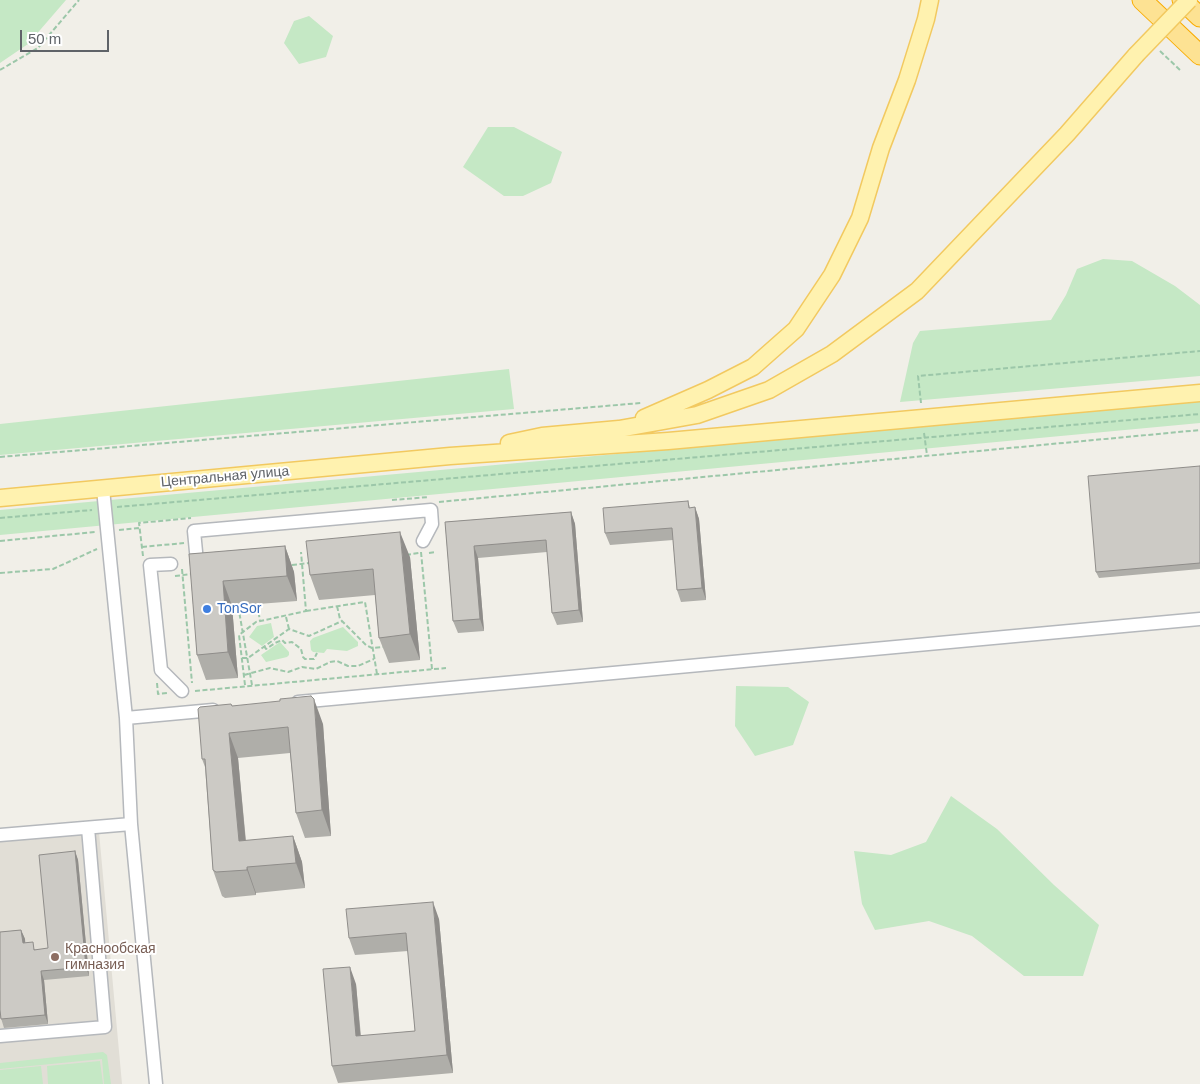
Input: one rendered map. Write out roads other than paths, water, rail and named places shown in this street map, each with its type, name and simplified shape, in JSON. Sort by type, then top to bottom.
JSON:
[{"type":"highway","points":[[1142,0],[1200,55]]},
{"type":"highway","points":[[1182,0],[1200,17]]},
{"type":"main road","points":[[619,429],[708,390],[753,367],[796,329],[832,274],[860,218],[881,148],[907,80],[926,20],[930,0]]},
{"type":"main road","points":[[450,456],[542,436],[619,429],[697,415],[769,390],[832,354],[917,290],[1068,134],[1136,55],[1189,0]]},
{"type":"main road","points":[[450,456],[668,441],[1200,393]]},
{"type":"main road","name":"Центральная улица","points":[[0,498],[450,456]]},
{"type":"street","points":[[103,489],[126,718],[131,824],[156,1084]]},
{"type":"street","points":[[197,562],[194,531],[431,510],[432,524],[422,547]]},
{"type":"street","points":[[176,563],[150,565],[161,670],[182,691]]},
{"type":"street","points":[[290,703],[1200,620]]},
{"type":"street","points":[[126,718],[222,709]]},
{"type":"street","points":[[0,835],[131,824]]},
{"type":"street","points":[[0,1036],[105,1027],[88,828]]},
{"type":"place","name":"TonSor","points":[[207,609]]},
{"type":"place","name":"Краснообская гимназия","points":[[55,957]]}]
